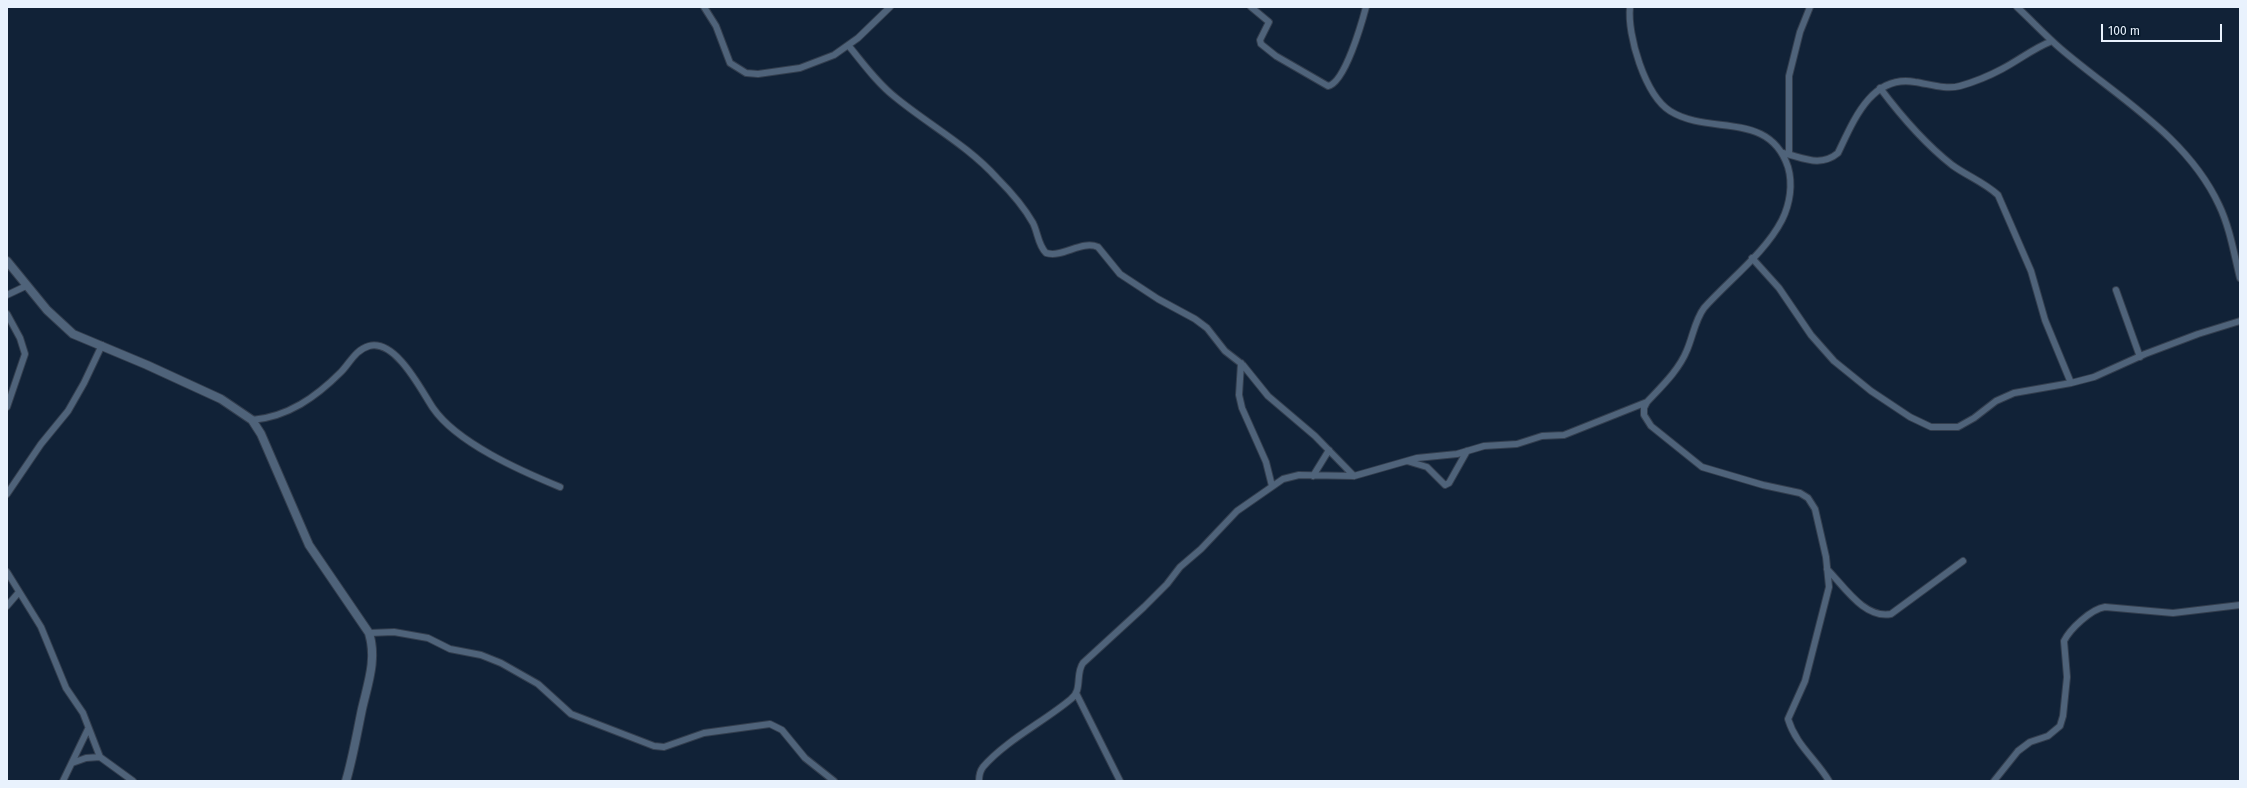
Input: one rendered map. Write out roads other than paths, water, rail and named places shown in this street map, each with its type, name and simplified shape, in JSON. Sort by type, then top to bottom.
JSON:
[{"type":"street","points":[[704,7],[716,26],[730,63],[746,74],[769,73],[800,68],[834,55],[872,25],[890,7]]},
{"type":"street","points":[[1251,7],[1269,22],[1260,40],[1261,44],[1276,56],[1328,86],[1334,83],[1345,67],[1366,7]]},
{"type":"street","points":[[1630,7],[1630,29],[1634,42],[1648,84],[1660,103],[1677,115],[1686,118],[1758,132],[1769,137],[1786,154],[1809,161],[1832,158],[1838,154],[1866,101],[1880,88],[1906,80],[1944,87],[1958,87],[1992,74],[2032,49],[2052,41]]},
{"type":"street","points":[[1645,417],[1644,408],[1647,402],[1681,362],[1687,350],[1699,315],[1752,258],[1782,220],[1788,205],[1789,171],[1786,154],[1789,76],[1800,32],[1810,7]]},
{"type":"street","points":[[2017,7],[2052,41],[2154,123],[2180,148],[2206,181],[2219,205],[2232,245],[2240,278]]},
{"type":"street","points":[[848,45],[873,76],[893,96],[934,124],[978,159],[998,178],[1034,224],[1040,244],[1046,254],[1059,254],[1089,246],[1098,246],[1120,274],[1158,299],[1195,319],[1214,336],[1225,351],[1241,363],[1268,396],[1329,450],[1354,476]]},
{"type":"street","points":[[1880,88],[1919,136],[1968,177],[1989,186],[1998,195],[2031,271],[2045,320],[2071,383]]},
{"type":"street","points":[[2232,245],[2240,250]]},
{"type":"street","points":[[1752,258],[1779,288],[1811,335],[1834,361],[1888,403],[1931,427],[1958,427],[1974,418],[1996,401],[2014,393],[2071,383],[2094,377],[2198,334],[2240,321]]},
{"type":"street","points":[[7,261],[47,310],[73,334],[102,345],[221,399],[252,420],[269,450],[309,545],[369,633],[373,644],[372,664],[354,754],[346,781]]},
{"type":"street","points":[[7,295],[26,286]]},
{"type":"street","points":[[2116,290],[2140,357]]},
{"type":"street","points":[[7,314],[20,338],[25,354],[7,406]]},
{"type":"street","points":[[7,494],[41,444],[68,411],[84,383],[102,345]]},
{"type":"street","points":[[252,420],[282,414],[298,406],[311,398],[341,372],[363,348],[378,345],[391,352],[403,364],[433,408],[458,432],[524,472],[560,487]]},
{"type":"street","points":[[1241,363],[1239,395],[1242,408],[1266,462],[1272,486]]},
{"type":"street","points":[[979,781],[983,767],[1043,719],[1072,699],[1079,684],[1079,668],[1083,663],[1144,607],[1167,584],[1180,567],[1201,549],[1236,511],[1272,486],[1291,476],[1354,476],[1427,456],[1441,456],[1484,446],[1517,444],[1542,436],[1564,434],[1586,427],[1647,402]]},
{"type":"street","points":[[1630,408],[1634,408],[1645,417],[1659,433],[1702,467],[1763,486],[1800,492],[1808,498],[1815,509],[1827,569],[1829,587],[1805,681],[1789,712],[1788,719],[1798,743],[1819,765],[1829,781]]},
{"type":"street","points":[[1313,476],[1329,450]]},
{"type":"street","points":[[1407,461],[1426,467],[1445,485],[1449,483],[1467,451]]},
{"type":"street","points":[[1827,569],[1867,610],[1880,616],[1891,614],[1963,561]]},
{"type":"street","points":[[7,572],[41,627],[66,688],[83,713],[100,757],[133,781]]},
{"type":"street","points":[[7,606],[19,592]]},
{"type":"street","points":[[1994,781],[2018,751],[2030,742],[2048,736],[2060,726],[2063,716],[2067,677],[2063,648],[2064,641],[2076,627],[2096,610],[2105,607],[2173,613],[2240,605]]},
{"type":"street","points":[[369,633],[394,632],[428,638],[450,649],[481,656],[501,663],[538,684],[571,714],[654,746],[664,747],[704,733],[770,724],[782,730],[805,758],[834,781]]},
{"type":"street","points":[[1076,693],[1120,781]]},
{"type":"street","points":[[63,781],[88,729]]},
{"type":"street","points":[[72,763],[86,758],[100,757]]}]
